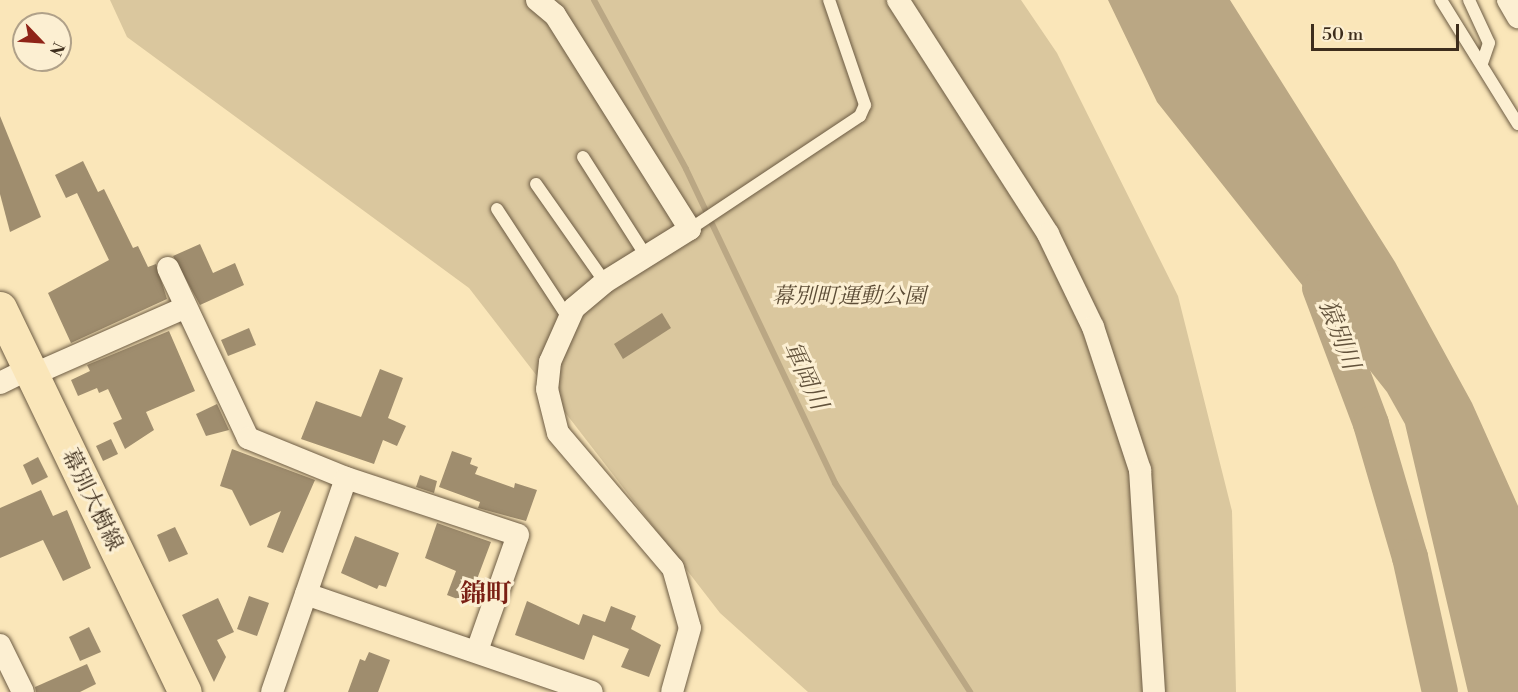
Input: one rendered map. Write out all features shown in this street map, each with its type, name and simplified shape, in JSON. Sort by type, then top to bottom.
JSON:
[{"type":"main road","name":"幕別大樹線","points":[[0,308],[185,692]]},
{"type":"street","points":[[537,0],[555,15],[690,229],[605,282],[574,308],[550,362],[547,389],[558,433],[673,568],[690,628],[672,692]]},
{"type":"street","points":[[898,0],[1048,234],[1094,327],[1140,470],[1154,692]]},
{"type":"street","points":[[1508,0],[1518,17]]},
{"type":"street","points":[[168,268],[248,438],[346,478],[518,535],[477,651]]},
{"type":"street","points":[[0,383],[186,307]]},
{"type":"street","points":[[272,692],[346,478]]},
{"type":"street","points":[[306,594],[592,692]]},
{"type":"street","points":[[0,645],[23,692]]},
{"type":"lane","points":[[690,229],[860,116],[865,105],[830,0]]},
{"type":"lane","points":[[1441,0],[1518,124]]},
{"type":"lane","points":[[1469,0],[1489,43],[1482,63]]},
{"type":"lane","points":[[582,157],[646,256]]},
{"type":"lane","points":[[536,184],[605,282]]},
{"type":"lane","points":[[497,209],[569,319]]},
{"type":"green space","name":"幕別町運動公園","points":[[110,0],[1021,0],[1057,53],[1178,296],[1232,511],[1236,692],[808,692],[720,613],[469,288],[127,37]]},
{"type":"shaded area","points":[[1108,0],[1230,0],[1395,262],[1472,403],[1518,506],[1518,692],[1468,692],[1405,424],[1387,392],[1157,102]]},
{"type":"building","points":[[0,116],[41,217],[10,232],[0,194]]},
{"type":"building","points":[[83,161],[98,192],[104,189],[133,248],[138,246],[148,267],[156,264],[167,299],[71,343],[48,293],[109,260],[77,193],[66,198],[55,175]]},
{"type":"building","points":[[200,244],[213,273],[235,263],[244,285],[200,305],[173,256]]},
{"type":"building","points":[[662,313],[671,328],[623,359],[614,344]]},
{"type":"building","points":[[249,328],[256,345],[228,356],[221,340]]},
{"type":"building","points":[[169,331],[195,391],[146,412],[154,430],[125,449],[113,423],[122,419],[108,389],[99,393],[97,388],[78,396],[71,380],[90,371],[87,365]]},
{"type":"building","points":[[380,369],[403,378],[388,418],[406,426],[397,446],[383,440],[374,464],[301,439],[316,401],[361,417]]},
{"type":"building","points":[[217,404],[229,430],[206,436],[196,414]]},
{"type":"building","points":[[111,439],[118,454],[103,461],[96,446]]},
{"type":"building","points":[[232,449],[315,480],[283,553],[267,547],[281,511],[250,526],[232,490],[220,486]]},
{"type":"building","points":[[452,451],[472,458],[470,464],[478,467],[475,474],[514,488],[515,483],[537,490],[526,521],[478,508],[480,502],[439,487]]},
{"type":"building","points":[[38,457],[48,477],[32,485],[23,465]]},
{"type":"building","points":[[420,475],[437,481],[434,493],[416,487]]},
{"type":"building","points":[[41,490],[53,516],[67,510],[91,568],[63,581],[43,540],[0,558],[0,508]]},
{"type":"building","points":[[437,523],[491,542],[468,603],[447,595],[456,571],[425,558]]},
{"type":"building","points":[[175,527],[188,554],[169,562],[157,535]]},
{"type":"building","points":[[355,536],[399,553],[386,587],[379,585],[377,589],[341,573]]},
{"type":"building","points":[[249,596],[269,603],[257,636],[237,629]]},
{"type":"building","points":[[218,598],[234,632],[217,640],[226,657],[214,682],[182,615]]},
{"type":"building","points":[[527,601],[579,625],[583,614],[605,622],[611,606],[636,616],[631,629],[661,645],[649,677],[621,667],[629,649],[593,635],[584,660],[515,635]]},
{"type":"building","points":[[89,627],[101,652],[80,661],[69,637]]},
{"type":"building","points":[[369,652],[390,660],[378,692],[348,692],[360,659],[365,661]]},
{"type":"building","points":[[87,664],[96,684],[80,692],[36,692],[35,687]]},
{"type":"waterway","name":"軍岡川","points":[[594,0],[686,169],[835,483],[970,692]]},
{"type":"waterway","name":"猿別川","points":[[1320,288],[1371,424],[1410,557],[1440,692]]},
{"type":"district","name":"錦町","points":[[486,595]]}]
